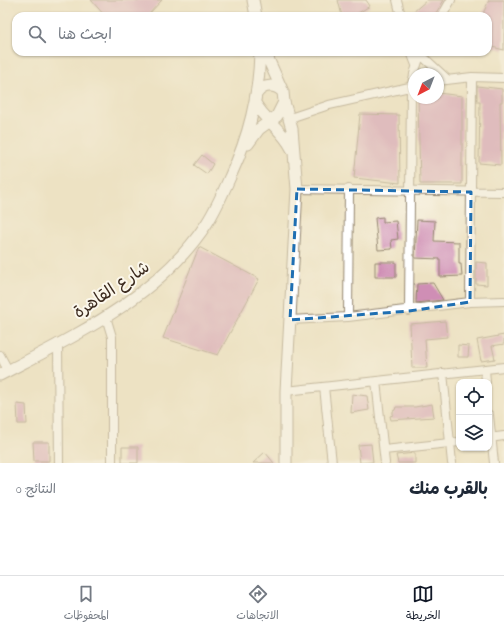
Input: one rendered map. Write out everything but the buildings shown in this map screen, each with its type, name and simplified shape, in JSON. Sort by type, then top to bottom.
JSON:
[{"type":"main road","points":[[254,0],[256,12]]},
{"type":"main road","name":"شارع القاهرة","points":[[4,372],[106,317],[147,288],[181,257],[215,210],[237,162],[248,133],[256,98],[260,56]]},
{"type":"main road","points":[[267,56],[284,97],[290,118],[297,189],[286,392],[286,463]]},
{"type":"main road","points":[[284,97],[278,88],[265,86],[256,98],[270,121],[285,136],[294,155]]},
{"type":"main road","name":"شارع القاهرة","points":[[237,162],[256,133],[279,112],[284,97]]},
{"type":"street","points":[[397,0],[400,12]]},
{"type":"street","points":[[444,12],[451,0]]},
{"type":"street","points":[[413,56],[416,65]]},
{"type":"street","points":[[415,68],[420,56]]},
{"type":"street","points":[[424,56],[447,79]]},
{"type":"street","points":[[470,302],[472,77]]},
{"type":"street","points":[[444,80],[472,77],[504,78]]},
{"type":"street","points":[[290,118],[329,105],[408,87]]},
{"type":"street","points":[[409,311],[412,104]]},
{"type":"street","points":[[297,189],[504,192]]},
{"type":"street","points":[[348,317],[349,189]]},
{"type":"street","points":[[290,320],[348,317],[409,311],[470,302],[504,301]]},
{"type":"street","points":[[106,317],[112,337],[112,463]]},
{"type":"street","points":[[58,343],[59,463]]},
{"type":"street","points":[[0,355],[4,372]]},
{"type":"street","points":[[286,392],[504,367]]},
{"type":"street","points":[[484,369],[486,379]]},
{"type":"street","points":[[443,373],[452,463]]},
{"type":"street","points":[[376,381],[385,463]]},
{"type":"street","points":[[324,387],[332,463]]},
{"type":"street","points":[[492,438],[504,436]]},
{"type":"street","points":[[384,450],[456,442]]},
{"type":"street","points":[[492,450],[494,463]]},
{"type":"highlighted area","points":[[297,189],[471,192],[470,302],[409,311],[290,320]]}]
